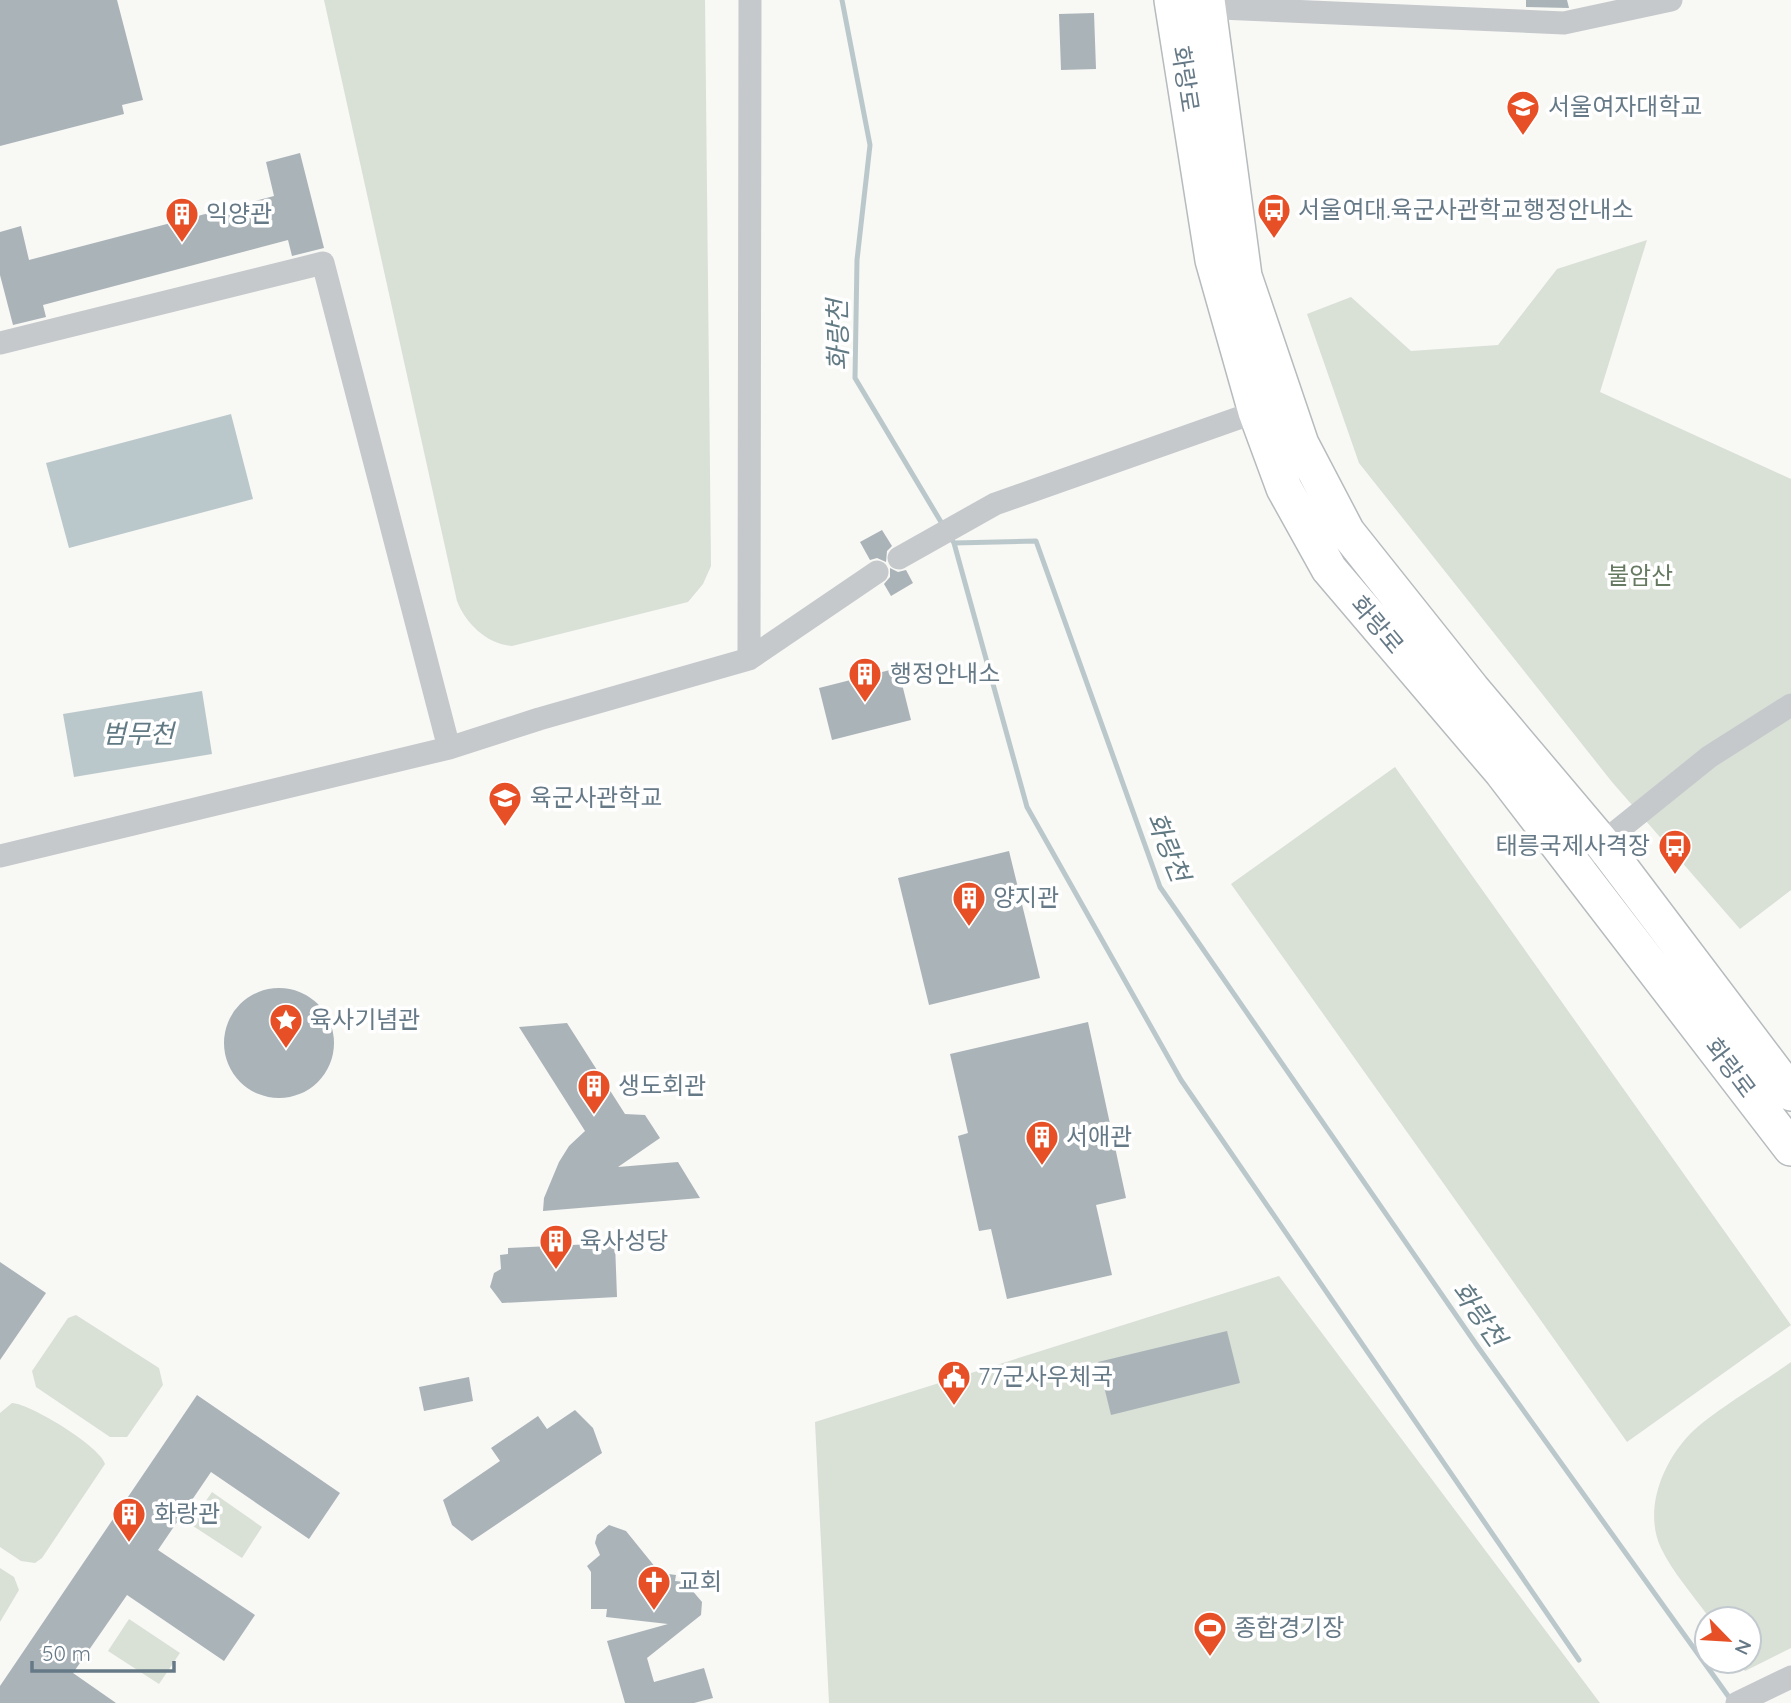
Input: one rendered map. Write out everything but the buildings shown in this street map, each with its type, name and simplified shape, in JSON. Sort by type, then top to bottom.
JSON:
[{"type":"main road","name":"화랑로","points":[[1172,3],[1213,260],[1271,406],[1301,444],[1347,532],[1472,688],[1602,843],[1791,1093]]},
{"type":"main road","name":"화랑로","points":[[1208,4],[1244,276],[1271,406],[1284,488],[1329,569],[1502,772],[1791,1148]]},
{"type":"street","points":[[749,660],[750,0]]},
{"type":"street","points":[[1172,3],[1564,23],[1671,0]]},
{"type":"street","points":[[0,343],[323,263],[449,748]]},
{"type":"street","points":[[900,557],[995,504],[1271,406]]},
{"type":"street","points":[[0,856],[449,748],[539,719],[749,660],[877,572]]},
{"type":"street","points":[[1575,864],[1709,757],[1791,705]]},
{"type":"street","points":[[1740,1701],[1791,1677]]},
{"type":"green space","points":[[324,0],[705,0],[711,566],[703,584],[688,602],[512,646],[486,637],[472,625],[461,609],[457,601]]},
{"type":"green space","name":"불암산","points":[[1647,240],[1600,392],[1791,479],[1791,890],[1740,929],[1612,782],[1359,463],[1307,314],[1351,297],[1411,351],[1498,345],[1557,269]]},
{"type":"green space","points":[[1395,767],[1791,1325],[1627,1442],[1231,884]]},
{"type":"green space","points":[[1279,1276],[1600,1703],[829,1703],[815,1422]]},
{"type":"green space","points":[[76,1315],[159,1368],[163,1385],[127,1437],[110,1437],[36,1387],[32,1371],[68,1318]]},
{"type":"green space","points":[[1791,1362],[1791,1648],[1763,1662],[1763,1605],[1700,1605],[1666,1557],[1656,1533],[1655,1503],[1664,1472],[1690,1434],[1724,1407]]},
{"type":"green space","points":[[12,1403],[34,1411],[79,1437],[105,1464],[42,1558],[35,1563],[21,1561],[0,1547],[0,1413]]},
{"type":"green space","points":[[212,1492],[262,1527],[242,1558],[190,1524]]},
{"type":"green space","points":[[0,1568],[14,1577],[19,1590],[0,1622]]},
{"type":"green space","points":[[129,1619],[180,1653],[159,1684],[108,1651]]},
{"type":"water","points":[[231,414],[253,499],[69,548],[46,463]]},
{"type":"water","name":"범무천","points":[[202,691],[212,754],[74,777],[63,714]]},
{"type":"waterway","name":"화랑천","points":[[842,0],[870,145],[857,260],[855,378],[944,527]]},
{"type":"waterway","name":"화랑천","points":[[949,535],[954,543],[1036,541],[1160,887],[1478,1347],[1731,1700]]},
{"type":"waterway","points":[[954,543],[1027,807],[1181,1080],[1579,1660]]},
{"type":"place","name":"서울여자대학교","points":[[1523,137]]},
{"type":"place","name":"서울여대.육군사관학교행정안내소","points":[[1274,240]]},
{"type":"place","name":"익양관","points":[[182,244]]},
{"type":"place","name":"행정안내소","points":[[865,704]]},
{"type":"place","name":"육군사관학교","points":[[505,828]]},
{"type":"place","name":"태릉국제사격장","points":[[1675,876]]},
{"type":"place","name":"양지관","points":[[969,928]]},
{"type":"place","name":"육사기념관","points":[[286,1050]]},
{"type":"place","name":"생도회관","points":[[594,1116]]},
{"type":"place","name":"서애관","points":[[1042,1167]]},
{"type":"place","name":"육사성당","points":[[556,1271]]},
{"type":"place","name":"77군사우체국","points":[[954,1407]]},
{"type":"place","name":"화랑관","points":[[129,1544]]},
{"type":"place","name":"교회","points":[[654,1612]]},
{"type":"place","name":"종합경기장","points":[[1210,1658]]}]
